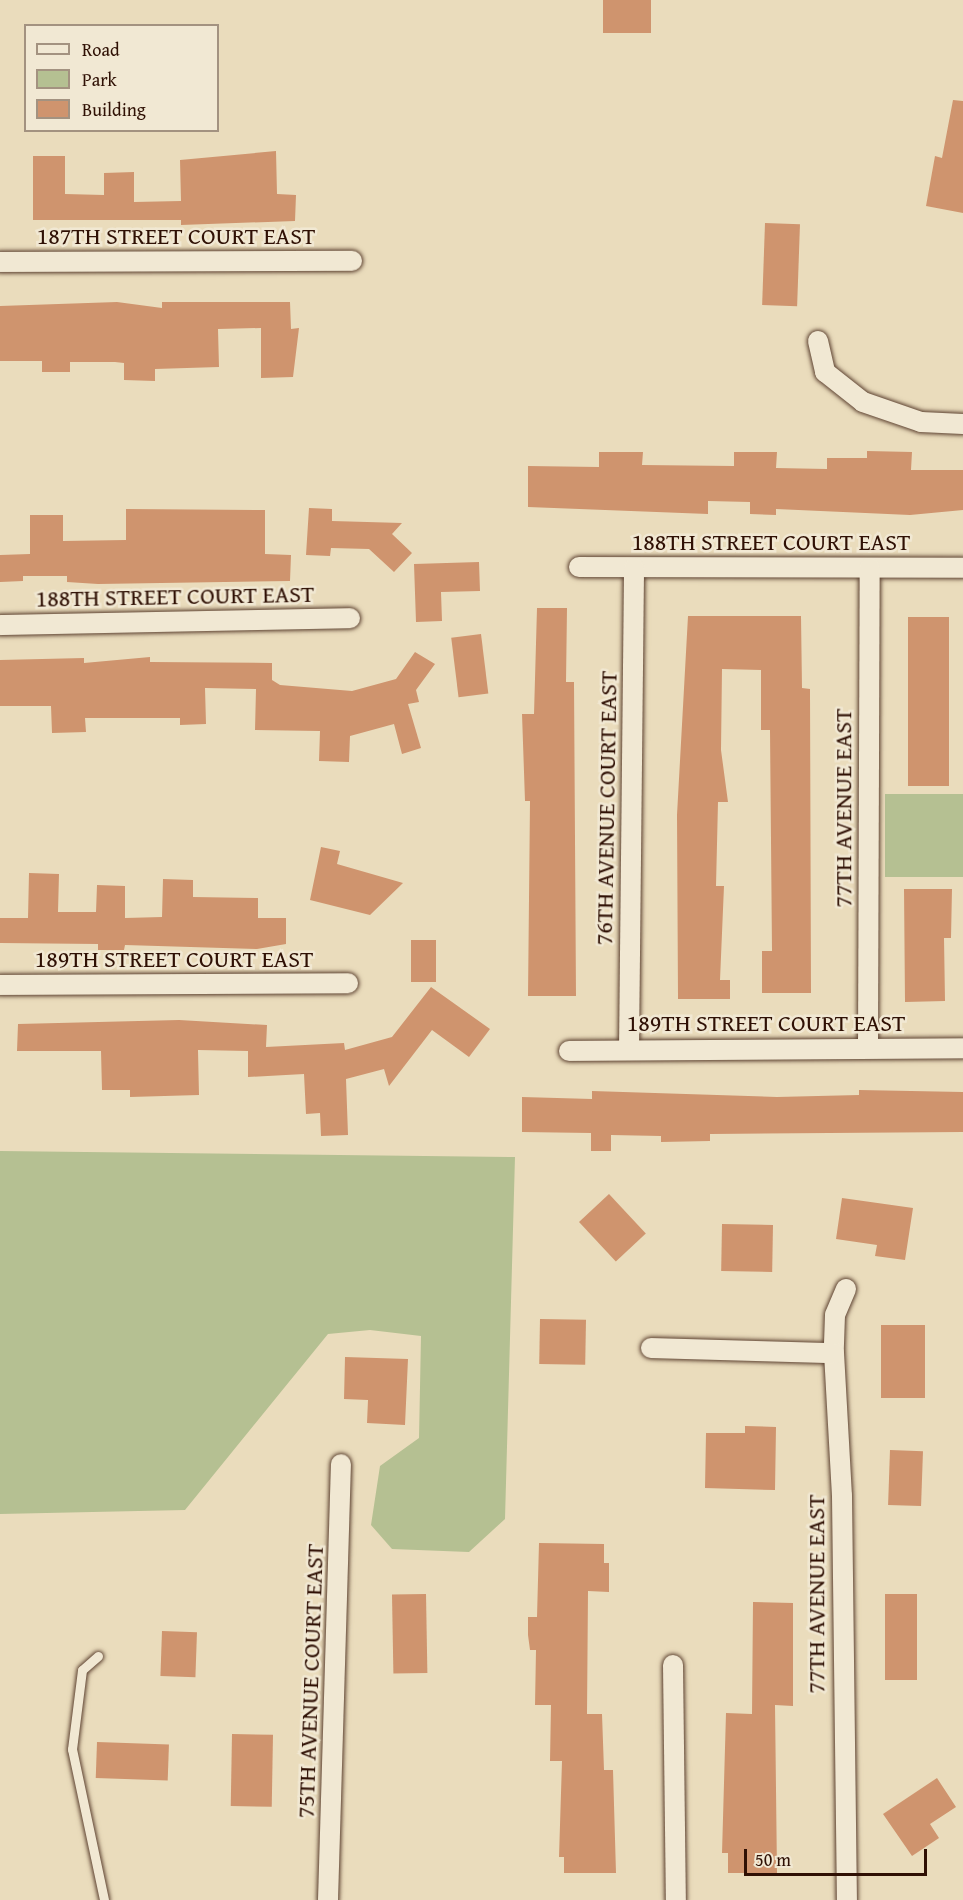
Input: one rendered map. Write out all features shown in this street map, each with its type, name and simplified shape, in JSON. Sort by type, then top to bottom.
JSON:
[{"type":"street","name":"187TH STREET COURT EAST","points":[[0,262],[351,261]]},
{"type":"street","points":[[818,341],[825,372],[863,402],[921,422],[963,424]]},
{"type":"street","name":"188TH STREET COURT EAST","points":[[579,567],[963,568]]},
{"type":"street","name":"76TH AVENUE COURT EAST","points":[[629,1049],[634,568]]},
{"type":"street","name":"77TH AVENUE EAST","points":[[868,1048],[870,568]]},
{"type":"street","name":"188TH STREET COURT EAST","points":[[0,625],[350,618]]},
{"type":"street","name":"189TH STREET COURT EAST","points":[[0,985],[348,983]]},
{"type":"street","name":"189TH STREET COURT EAST","points":[[569,1051],[963,1048]]},
{"type":"street","name":"77TH AVENUE EAST","points":[[846,1289],[835,1315],[834,1353],[842,1496],[847,1900]]},
{"type":"street","points":[[651,1348],[834,1353]]},
{"type":"street","name":"75TH AVENUE COURT EAST","points":[[328,1900],[341,1464]]},
{"type":"street","points":[[673,1665],[676,1900]]},
{"type":"lane","points":[[98,1656],[82,1670],[72,1749],[104,1900]]},
{"type":"green space","points":[[885,794],[963,794],[963,877],[885,877]]},
{"type":"green space","points":[[0,1151],[515,1157],[505,1519],[469,1552],[392,1549],[371,1525],[380,1466],[419,1438],[421,1336],[370,1330],[328,1334],[185,1510],[0,1514]]},
{"type":"building","points":[[603,0],[651,0],[651,33],[603,33]]},
{"type":"building","points":[[953,100],[963,101],[963,213],[926,206],[935,156],[942,158]]},
{"type":"building","points":[[276,151],[277,194],[296,195],[295,221],[181,225],[181,220],[33,220],[33,156],[65,156],[65,194],[104,195],[104,173],[134,172],[134,202],[181,201],[180,160]]},
{"type":"building","points":[[765,223],[800,224],[797,306],[762,305]]},
{"type":"building","points":[[117,302],[162,308],[162,302],[290,302],[291,329],[299,328],[293,377],[261,378],[261,328],[218,329],[219,367],[155,369],[155,381],[124,380],[124,363],[70,362],[70,372],[42,372],[42,361],[0,361],[0,306]]},
{"type":"building","points":[[867,451],[912,452],[911,470],[963,470],[963,510],[910,515],[776,509],[776,515],[750,514],[750,502],[708,501],[708,514],[528,507],[528,466],[599,467],[599,452],[643,452],[642,465],[734,466],[734,452],[777,452],[776,468],[827,469],[827,458],[867,458]]},
{"type":"building","points":[[309,508],[332,509],[332,521],[402,523],[392,534],[412,553],[394,572],[369,549],[331,548],[330,556],[306,555]]},
{"type":"building","points":[[126,509],[265,510],[265,554],[291,555],[290,581],[98,584],[67,582],[67,576],[23,576],[23,581],[0,582],[0,555],[30,554],[30,515],[63,515],[63,541],[126,540]]},
{"type":"building","points":[[479,562],[480,591],[441,592],[442,621],[416,622],[414,564]]},
{"type":"building","points":[[537,608],[567,608],[566,682],[574,682],[576,996],[528,996],[530,801],[525,801],[522,714],[534,714]]},
{"type":"building","points":[[688,616],[801,616],[802,688],[810,689],[811,993],[762,993],[762,951],[772,951],[770,730],[761,730],[761,670],[722,669],[721,750],[728,802],[718,802],[716,886],[724,886],[720,980],[730,980],[730,999],[678,999],[677,815]]},
{"type":"building","points":[[908,617],[949,617],[949,786],[908,786]]},
{"type":"building","points":[[481,634],[488,694],[459,697],[451,638]]},
{"type":"building","points":[[415,652],[435,664],[416,690],[419,702],[408,704],[421,748],[402,754],[394,724],[350,736],[349,762],[319,761],[320,731],[255,730],[256,689],[205,688],[206,724],[180,725],[180,718],[85,718],[86,732],[52,733],[51,706],[0,706],[0,660],[84,658],[84,663],[150,657],[150,662],[272,663],[272,680],[280,685],[352,691],[396,679]]},
{"type":"building","points":[[321,847],[340,851],[337,864],[403,883],[370,915],[310,900]]},
{"type":"building","points":[[29,873],[59,874],[58,912],[96,912],[97,885],[125,886],[125,918],[162,917],[163,879],[193,880],[193,897],[258,898],[258,918],[286,918],[286,944],[257,949],[125,945],[124,950],[98,950],[98,944],[0,943],[0,918],[28,918]]},
{"type":"building","points":[[904,889],[952,889],[951,938],[944,938],[945,1001],[905,1002]]},
{"type":"building","points":[[411,940],[436,940],[436,982],[411,982]]},
{"type":"building","points":[[431,987],[490,1029],[469,1057],[432,1030],[389,1086],[384,1069],[346,1079],[348,1135],[321,1136],[320,1113],[306,1114],[304,1074],[248,1077],[248,1051],[198,1050],[199,1095],[130,1097],[130,1090],[102,1090],[101,1051],[17,1051],[18,1024],[179,1020],[267,1025],[266,1047],[344,1043],[345,1050],[392,1037]]},
{"type":"building","points":[[859,1090],[963,1092],[963,1132],[710,1134],[710,1141],[661,1142],[661,1136],[611,1135],[611,1151],[591,1151],[591,1133],[522,1132],[522,1097],[592,1099],[592,1091],[777,1097],[859,1095]]},
{"type":"building","points":[[609,1194],[646,1233],[616,1261],[579,1222]]},
{"type":"building","points":[[842,1198],[913,1208],[905,1260],[875,1256],[877,1245],[836,1239]]},
{"type":"building","points":[[722,1224],[773,1225],[772,1272],[721,1271]]},
{"type":"building","points":[[540,1319],[586,1320],[585,1365],[539,1364]]},
{"type":"building","points":[[881,1325],[925,1325],[925,1398],[881,1398]]},
{"type":"building","points":[[345,1357],[408,1359],[405,1425],[367,1423],[368,1400],[344,1399]]},
{"type":"building","points":[[745,1426],[776,1427],[775,1490],[705,1488],[706,1433],[745,1433]]},
{"type":"building","points":[[890,1450],[923,1451],[921,1506],[888,1505]]},
{"type":"building","points":[[539,1543],[604,1544],[604,1563],[609,1563],[609,1592],[588,1591],[587,1714],[602,1714],[604,1770],[613,1770],[616,1873],[564,1873],[564,1857],[559,1857],[562,1761],[550,1761],[551,1705],[535,1705],[536,1650],[530,1650],[528,1635],[528,1617],[537,1617]]},
{"type":"building","points":[[426,1594],[427,1673],[393,1674],[392,1595]]},
{"type":"building","points":[[885,1594],[917,1594],[917,1680],[885,1680]]},
{"type":"building","points":[[753,1602],[793,1603],[793,1706],[775,1705],[777,1873],[728,1873],[728,1853],[722,1853],[726,1713],[752,1714]]},
{"type":"building","points":[[162,1631],[197,1632],[195,1677],[160,1676]]},
{"type":"building","points":[[232,1734],[273,1735],[272,1807],[231,1806]]},
{"type":"building","points":[[97,1742],[169,1745],[168,1780],[96,1778]]},
{"type":"building","points":[[937,1778],[956,1807],[930,1824],[939,1838],[912,1856],[883,1814]]}]
